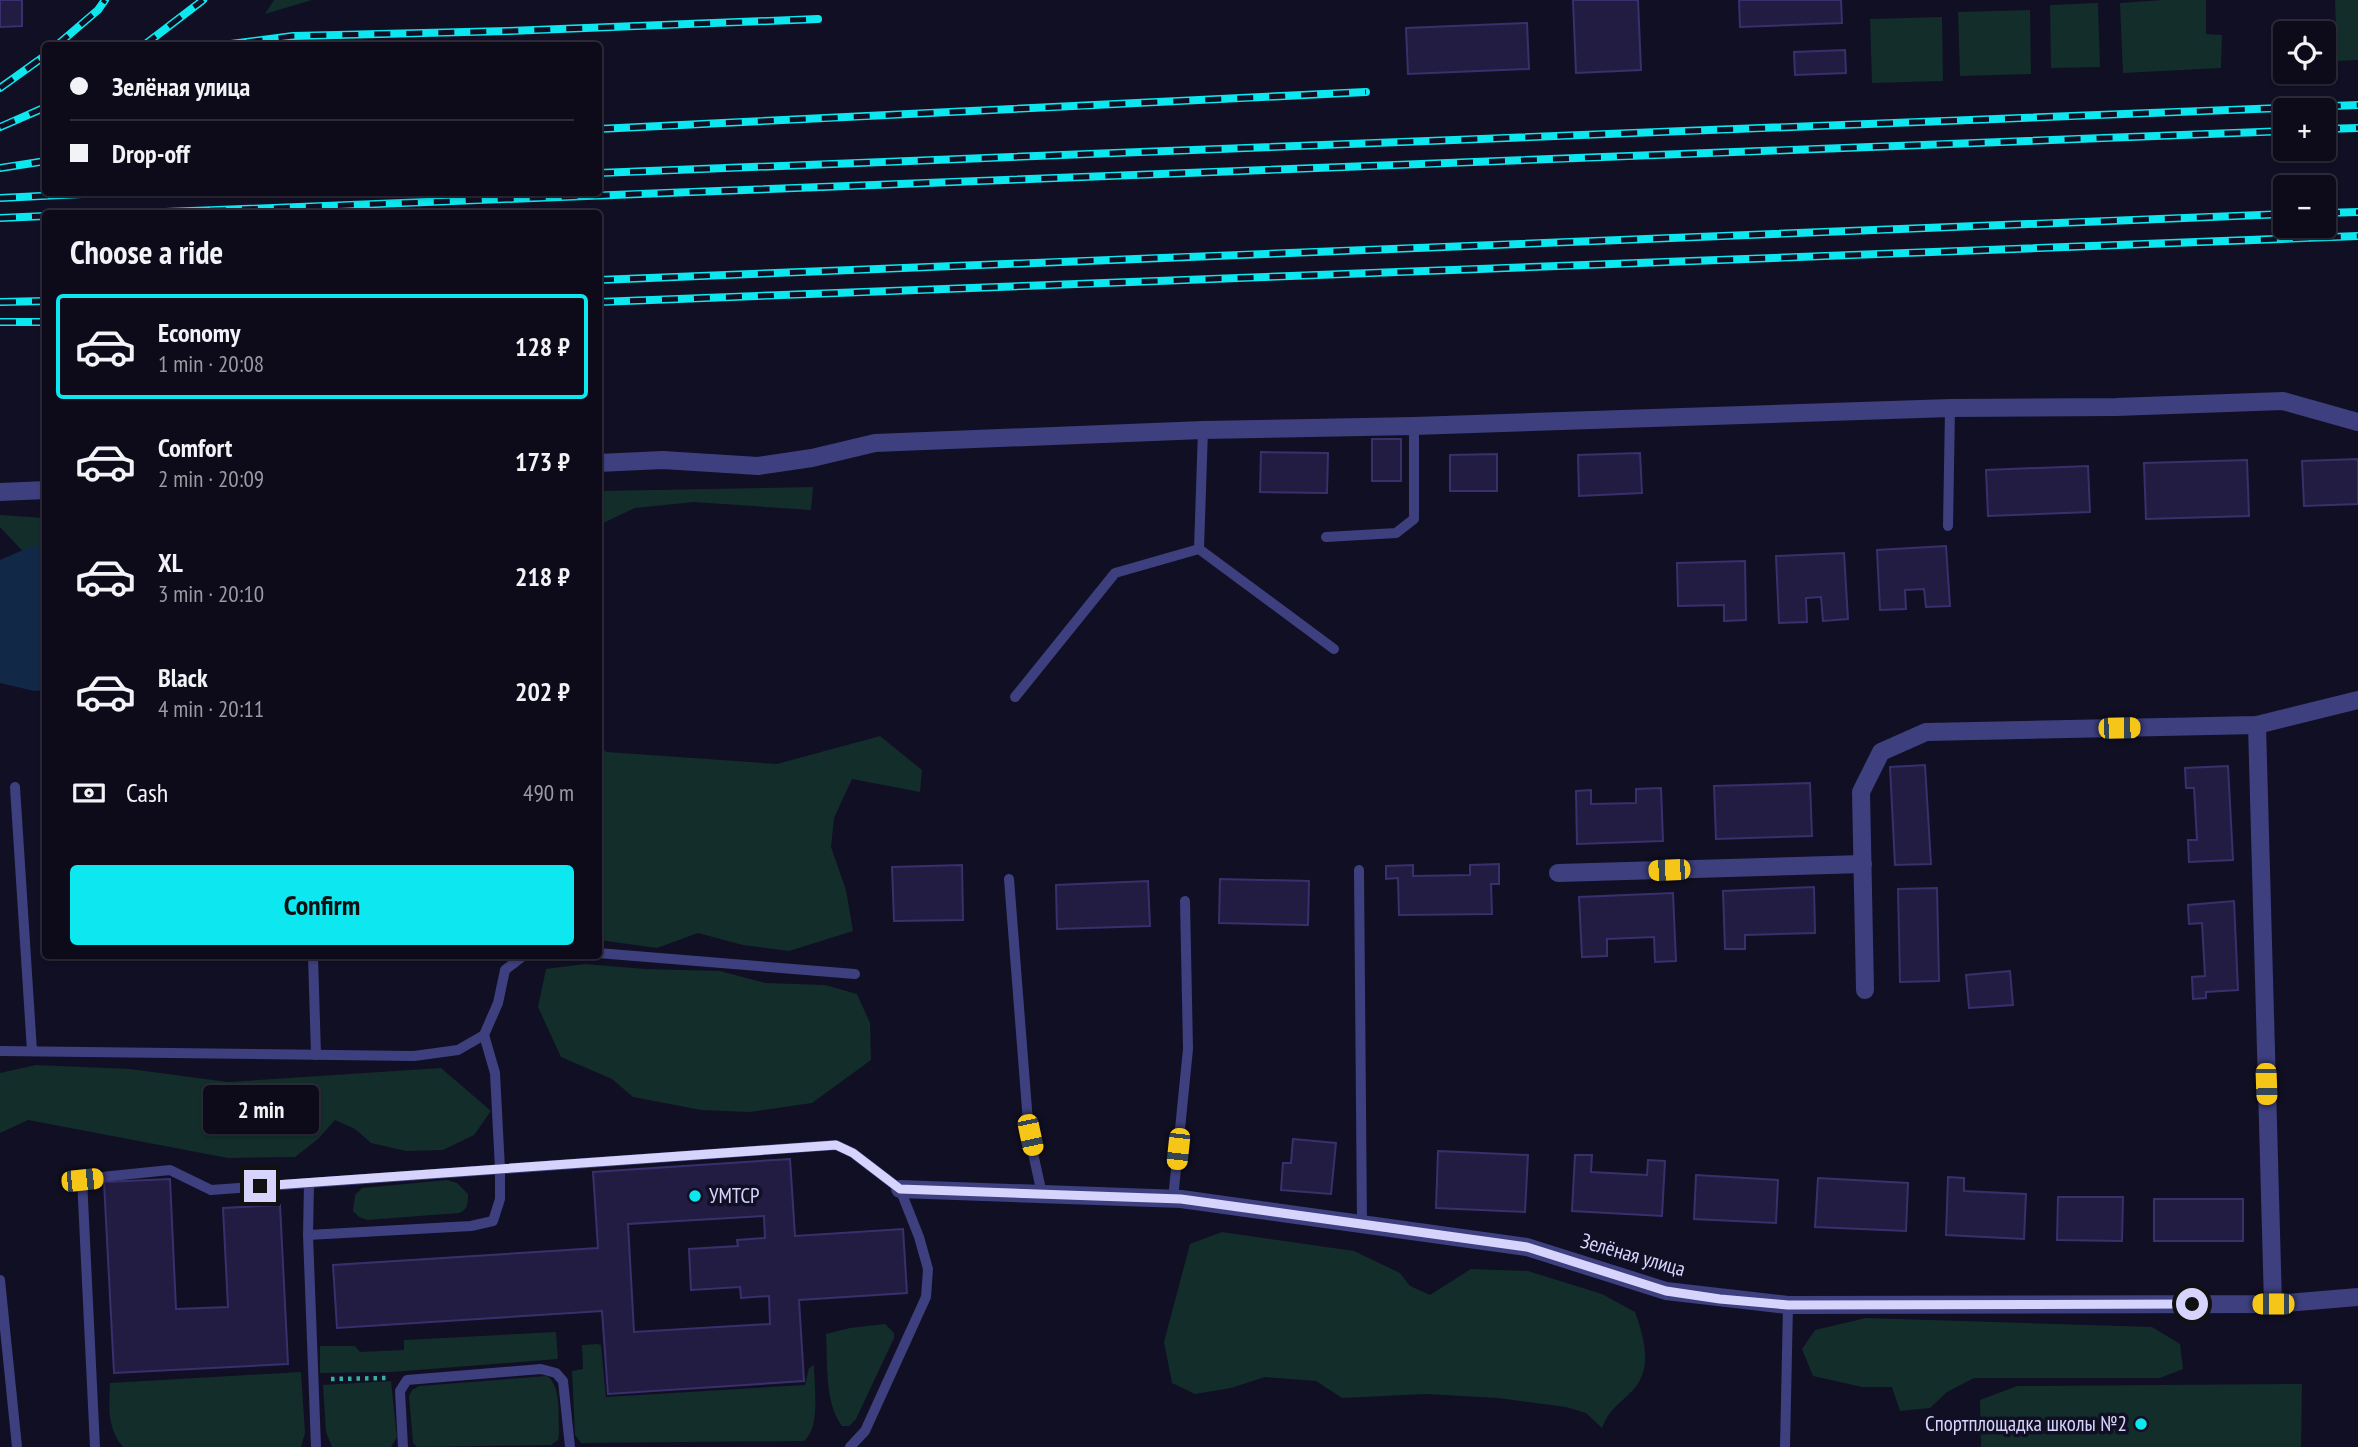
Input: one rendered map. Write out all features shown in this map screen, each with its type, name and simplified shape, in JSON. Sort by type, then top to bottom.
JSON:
[{"type":"street","points":[[602,463],[663,460],[758,466],[812,458],[875,443],[1203,430],[1414,426],[1950,408],[2116,407],[2283,401],[2358,422]]},
{"type":"street","points":[[0,492],[42,490]]},
{"type":"street","points":[[1865,990],[1861,792],[1881,751],[1926,732],[2257,725],[2358,700]]},
{"type":"street","points":[[2257,725],[2273,1304]]},
{"type":"street","points":[[1558,873],[1863,864]]},
{"type":"street","name":"Зелёная улица","points":[[900,1189],[1173,1199],[1527,1247],[1666,1291],[1788,1305],[2273,1304],[2358,1297]]},
{"type":"lane","points":[[1948,526],[1950,408]]},
{"type":"lane","points":[[1326,537],[1396,533],[1414,519],[1414,426]]},
{"type":"lane","points":[[1199,549],[1203,430]]},
{"type":"lane","points":[[1199,549],[1334,649]]},
{"type":"lane","points":[[1015,697],[1115,573],[1199,549]]},
{"type":"lane","points":[[15,787],[32,1051]]},
{"type":"lane","points":[[1359,870],[1362,1224]]},
{"type":"lane","points":[[1009,879],[1030,1135],[1042,1194]]},
{"type":"lane","points":[[1173,1199],[1188,1049],[1185,901]]},
{"type":"lane","points":[[602,953],[855,974]]},
{"type":"lane","points":[[313,959],[316,1055]]},
{"type":"lane","points":[[0,1051],[414,1056],[458,1049],[484,1035],[498,1003],[505,970],[519,959]]},
{"type":"lane","points":[[308,1236],[471,1226],[493,1221],[500,1199],[500,1169],[495,1073],[484,1035]]},
{"type":"lane","points":[[95,1447],[82,1180],[170,1170],[211,1190],[836,1145],[853,1153],[900,1189],[928,1269],[926,1297],[865,1431],[850,1447]]},
{"type":"lane","points":[[309,1183],[308,1236],[316,1447]]},
{"type":"lane","points":[[0,1280],[17,1447]]},
{"type":"lane","points":[[1785,1447],[1788,1305]]},
{"type":"lane","points":[[403,1447],[400,1391],[407,1380],[541,1368],[556,1373],[563,1381],[570,1447]]},
{"type":"path","points":[[313,1379],[407,1380]]},
{"type":"green space","points":[[274,0],[312,0],[265,14]]},
{"type":"green space","points":[[2206,0],[2206,34],[2222,35],[2221,68],[2123,73],[2120,3]]},
{"type":"green space","points":[[2335,0],[2358,0],[2358,60],[2337,61]]},
{"type":"green space","points":[[2098,3],[2100,67],[2051,68],[2050,5]]},
{"type":"green space","points":[[2030,10],[2031,74],[1960,76],[1958,12]]},
{"type":"green space","points":[[1942,17],[1943,81],[1872,83],[1870,19]]},
{"type":"green space","points":[[813,487],[811,510],[694,502],[635,508],[602,524],[602,491]]},
{"type":"green space","points":[[0,515],[42,518],[42,559],[32,561],[0,527]]},
{"type":"green space","points":[[880,736],[922,770],[920,792],[852,779],[834,818],[831,847],[846,890],[853,931],[789,951],[743,945],[698,933],[657,948],[602,940],[602,750],[777,764]]},
{"type":"green space","points":[[585,964],[720,971],[765,983],[825,985],[857,994],[870,1023],[871,1060],[812,1103],[750,1112],[701,1110],[633,1097],[612,1079],[561,1057],[538,1007],[546,969]]},
{"type":"green space","points":[[36,1065],[130,1069],[228,1082],[441,1068],[491,1111],[474,1135],[443,1150],[406,1151],[371,1143],[355,1129],[335,1120],[318,1139],[295,1157],[228,1158],[28,1120],[0,1133],[0,1073]]},
{"type":"green space","points":[[447,1180],[457,1183],[468,1194],[467,1206],[459,1213],[367,1220],[353,1211],[355,1195],[362,1188]]},
{"type":"green space","points":[[1222,1232],[1354,1251],[1400,1273],[1410,1286],[1430,1295],[1471,1269],[1528,1271],[1602,1294],[1635,1312],[1644,1344],[1645,1366],[1642,1376],[1637,1385],[1610,1413],[1602,1428],[1586,1413],[1566,1407],[1498,1398],[1426,1394],[1342,1398],[1316,1381],[1265,1377],[1231,1388],[1195,1394],[1172,1383],[1164,1342],[1190,1244]]},
{"type":"green space","points":[[1866,1318],[2152,1327],[2180,1344],[2183,1369],[2160,1378],[1974,1378],[1947,1392],[1930,1408],[1900,1411],[1892,1387],[1862,1387],[1813,1376],[1802,1349],[1815,1330]]},
{"type":"green space","points":[[885,1324],[894,1333],[894,1338],[856,1419],[849,1426],[842,1426],[832,1406],[826,1334]]},
{"type":"green space","points":[[556,1332],[558,1359],[392,1372],[320,1373],[320,1346],[355,1346],[360,1352],[404,1350],[404,1340]]},
{"type":"green space","points":[[582,1345],[601,1345],[606,1397],[805,1385],[809,1368],[814,1365],[813,1426],[804,1441],[581,1443],[575,1435],[572,1371],[583,1369]]},
{"type":"green space","points":[[301,1372],[305,1433],[301,1447],[123,1447],[114,1432],[109,1409],[110,1383]]},
{"type":"green space","points":[[547,1376],[555,1387],[558,1403],[558,1440],[551,1445],[417,1447],[413,1443],[409,1396],[412,1390],[419,1386]]},
{"type":"green space","points":[[391,1381],[397,1437],[391,1447],[332,1447],[326,1432],[323,1385]]},
{"type":"green space","name":"Спортплощадка школы №2","points":[[2302,1384],[2301,1447],[1981,1447],[1980,1400],[2017,1386]]},
{"type":"water","points":[[32,546],[42,547],[42,690],[0,683],[0,560]]},
{"type":"building","points":[[0,0],[22,0],[22,26],[0,27]]},
{"type":"building","points":[[1573,0],[1638,0],[1641,70],[1576,73]]},
{"type":"building","points":[[1739,0],[1841,0],[1842,23],[1740,27]]},
{"type":"building","points":[[1527,23],[1529,69],[1408,74],[1406,28]]},
{"type":"building","points":[[1845,50],[1846,73],[1795,75],[1794,52]]},
{"type":"building","points":[[1372,439],[1401,439],[1401,481],[1372,481]]},
{"type":"building","points":[[1261,452],[1328,453],[1327,493],[1260,492]]},
{"type":"building","points":[[1640,453],[1642,493],[1579,496],[1578,455]]},
{"type":"building","points":[[1497,454],[1497,491],[1450,491],[1450,455]]},
{"type":"building","points":[[2358,459],[2358,504],[2304,506],[2302,461]]},
{"type":"building","points":[[2247,460],[2249,516],[2146,519],[2144,463]]},
{"type":"building","points":[[2088,466],[2090,512],[1988,516],[1986,470]]},
{"type":"building","points":[[1946,546],[1950,606],[1926,607],[1924,589],[1905,590],[1906,609],[1880,610],[1877,550]]},
{"type":"building","points":[[1844,553],[1848,619],[1823,621],[1821,597],[1806,598],[1807,622],[1779,623],[1776,556]]},
{"type":"building","points":[[1745,561],[1746,620],[1724,621],[1724,605],[1678,606],[1677,563]]},
{"type":"building","points":[[1925,765],[1931,864],[1895,865],[1890,767]]},
{"type":"building","points":[[2228,766],[2233,860],[2189,862],[2188,840],[2197,840],[2194,788],[2186,788],[2185,768]]},
{"type":"building","points":[[1810,783],[1812,836],[1716,839],[1714,786]]},
{"type":"building","points":[[1661,788],[1663,841],[1577,844],[1576,791],[1591,790],[1591,804],[1636,803],[1636,789]]},
{"type":"building","points":[[1499,864],[1499,884],[1491,884],[1492,914],[1399,915],[1398,878],[1386,879],[1386,866],[1413,865],[1413,876],[1470,875],[1470,865]]},
{"type":"building","points":[[962,865],[963,920],[894,921],[892,867]]},
{"type":"building","points":[[1220,879],[1309,881],[1308,925],[1219,923]]},
{"type":"building","points":[[1148,881],[1150,926],[1057,929],[1056,885]]},
{"type":"building","points":[[1814,887],[1815,933],[1745,935],[1745,949],[1725,949],[1723,891]]},
{"type":"building","points":[[1937,888],[1939,981],[1900,982],[1898,889]]},
{"type":"building","points":[[1673,893],[1676,961],[1655,962],[1654,937],[1607,939],[1607,956],[1582,957],[1579,897]]},
{"type":"building","points":[[2234,901],[2238,990],[2206,992],[2206,998],[2193,999],[2192,977],[2205,976],[2202,923],[2189,924],[2188,905]]},
{"type":"building","points":[[2010,971],[2013,1005],[1969,1008],[1966,975]]},
{"type":"building","points":[[1293,1139],[1336,1143],[1331,1194],[1281,1190],[1283,1163],[1291,1163]]},
{"type":"building","points":[[1438,1151],[1528,1155],[1525,1212],[1436,1208]]},
{"type":"building","points":[[1575,1155],[1592,1155],[1591,1172],[1647,1175],[1648,1160],[1665,1161],[1662,1216],[1572,1211]]},
{"type":"building","points":[[790,1159],[795,1236],[903,1229],[907,1293],[799,1300],[804,1381],[608,1394],[602,1311],[337,1328],[333,1265],[598,1248],[593,1172]],"holes":[[[764,1216],[765,1238],[737,1240],[738,1246],[689,1249],[691,1290],[740,1287],[741,1298],[769,1296],[770,1324],[634,1332],[628,1224]]]},
{"type":"building","points":[[1696,1175],[1778,1180],[1776,1223],[1694,1219]]},
{"type":"building","points":[[1948,1177],[1964,1178],[1964,1191],[2026,1194],[2024,1239],[1946,1235]]},
{"type":"building","points":[[1818,1178],[1908,1183],[1906,1231],[1815,1227]]},
{"type":"building","points":[[170,1179],[176,1309],[228,1307],[223,1208],[280,1205],[288,1364],[114,1373],[104,1182]]},
{"type":"building","points":[[2058,1197],[2123,1197],[2122,1241],[2057,1240]]},
{"type":"building","points":[[2154,1199],[2243,1199],[2243,1241],[2154,1241]]},
{"type":"railway","points":[[61,42],[98,10],[105,0]]},
{"type":"railway","points":[[148,42],[203,0]]},
{"type":"railway","points":[[246,42],[293,36],[818,19]]},
{"type":"railway","points":[[0,88],[42,58]]},
{"type":"railway","points":[[602,129],[1366,92]]},
{"type":"railway","points":[[602,173],[2358,105]]},
{"type":"railway","points":[[0,127],[42,109]]},
{"type":"railway","points":[[2336,129],[2358,128]]},
{"type":"railway","points":[[602,195],[2273,131]]},
{"type":"railway","points":[[0,168],[42,162]]},
{"type":"railway","points":[[0,198],[42,196]]},
{"type":"railway","points":[[219,210],[585,196]]},
{"type":"railway","points":[[2336,213],[2358,212]]},
{"type":"railway","points":[[602,280],[2273,215]]},
{"type":"railway","points":[[0,218],[42,216]]},
{"type":"railway","points":[[602,302],[2358,236]]},
{"type":"railway","points":[[0,302],[42,301]]},
{"type":"railway","points":[[0,322],[42,322]]},
{"type":"place","name":"УМТСР","points":[[695,1196]]},
{"type":"place","name":"Спортплощадка школы №2","points":[[2141,1424]]},
{"type":"route","points":[[260,1186],[836,1145],[853,1153],[900,1189],[1181,1199],[1527,1247],[1666,1291],[1720,1299],[1788,1305],[2192,1304]]}]
